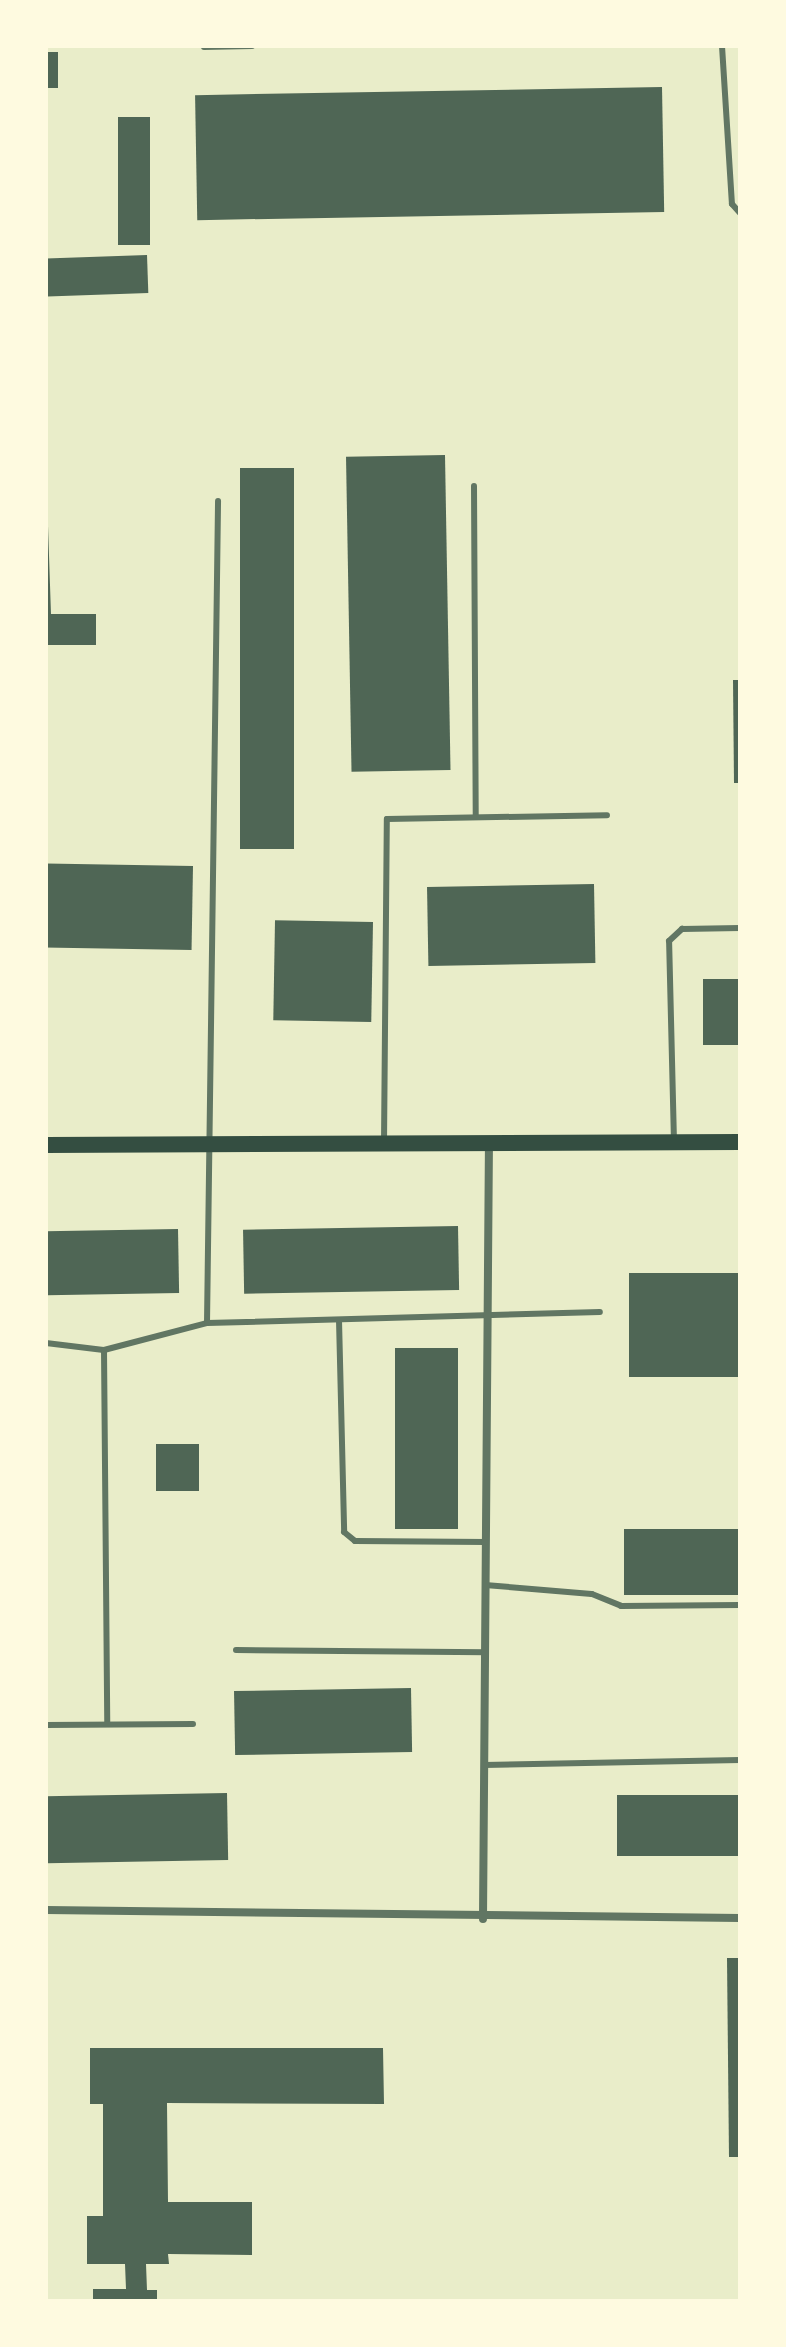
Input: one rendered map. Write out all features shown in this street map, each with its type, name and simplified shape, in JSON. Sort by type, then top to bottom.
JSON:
[{"type":"main road","points":[[46,1145],[740,1142]]},
{"type":"street","points":[[483,1919],[489,1143]]},
{"type":"street","points":[[46,1910],[483,1919],[740,1918]]},
{"type":"lane","points":[[204,47],[252,46]]},
{"type":"lane","points":[[722,46],[732,204],[740,213]]},
{"type":"lane","points":[[474,486],[476,815]]},
{"type":"lane","points":[[207,1323],[218,501]]},
{"type":"lane","points":[[384,1143],[382,826],[395,814],[607,815]]},
{"type":"lane","points":[[674,1142],[669,941],[682,929],[740,928]]},
{"type":"lane","points":[[46,1343],[104,1350],[207,1323],[600,1312]]},
{"type":"lane","points":[[339,1320],[344,1532],[355,1541],[486,1542]]},
{"type":"lane","points":[[104,1350],[107,1723]]},
{"type":"lane","points":[[485,1585],[592,1594],[621,1606],[740,1605]]},
{"type":"lane","points":[[236,1650],[486,1652]]},
{"type":"lane","points":[[46,1725],[193,1724]]},
{"type":"lane","points":[[484,1765],[740,1760]]},
{"type":"building","points":[[46,52],[58,52],[58,88],[46,88]]},
{"type":"building","points":[[662,87],[664,212],[197,220],[195,95]]},
{"type":"building","points":[[118,117],[150,117],[150,245],[118,245]]},
{"type":"building","points":[[147,255],[148,293],[47,297],[46,259]]},
{"type":"building","points":[[445,455],[450,770],[352,772],[346,457]]},
{"type":"building","points":[[46,467],[51,614],[96,614],[96,645],[46,645]]},
{"type":"building","points":[[240,468],[294,468],[294,849],[240,849]]},
{"type":"building","points":[[733,680],[740,680],[740,783],[734,783]]},
{"type":"building","points":[[46,863],[193,866],[192,950],[46,947]]},
{"type":"building","points":[[594,884],[595,963],[428,966],[427,887]]},
{"type":"building","points":[[275,920],[373,922],[371,1022],[273,1020]]},
{"type":"building","points":[[703,979],[740,979],[740,1045],[703,1045]]},
{"type":"building","points":[[458,1226],[459,1290],[244,1294],[243,1230]]},
{"type":"building","points":[[178,1229],[179,1293],[47,1295],[46,1231]]},
{"type":"building","points":[[629,1273],[740,1273],[740,1377],[629,1377]]},
{"type":"building","points":[[395,1348],[458,1348],[458,1529],[395,1529]]},
{"type":"building","points":[[156,1444],[199,1444],[199,1491],[156,1491]]},
{"type":"building","points":[[624,1529],[740,1529],[740,1595],[624,1595]]},
{"type":"building","points":[[411,1688],[412,1752],[235,1755],[234,1691]]},
{"type":"building","points":[[227,1793],[228,1860],[47,1863],[46,1796]]},
{"type":"building","points":[[617,1795],[740,1795],[740,1856],[617,1856]]},
{"type":"building","points":[[727,1958],[740,1958],[740,2157],[729,2157]]},
{"type":"building","points":[[90,2048],[383,2048],[384,2104],[167,2103],[168,2202],[252,2202],[252,2255],[168,2254],[169,2264],[146,2264],[147,2290],[157,2290],[157,2301],[93,2301],[93,2289],[126,2289],[125,2264],[87,2264],[87,2216],[103,2216],[103,2104],[90,2104]]}]
